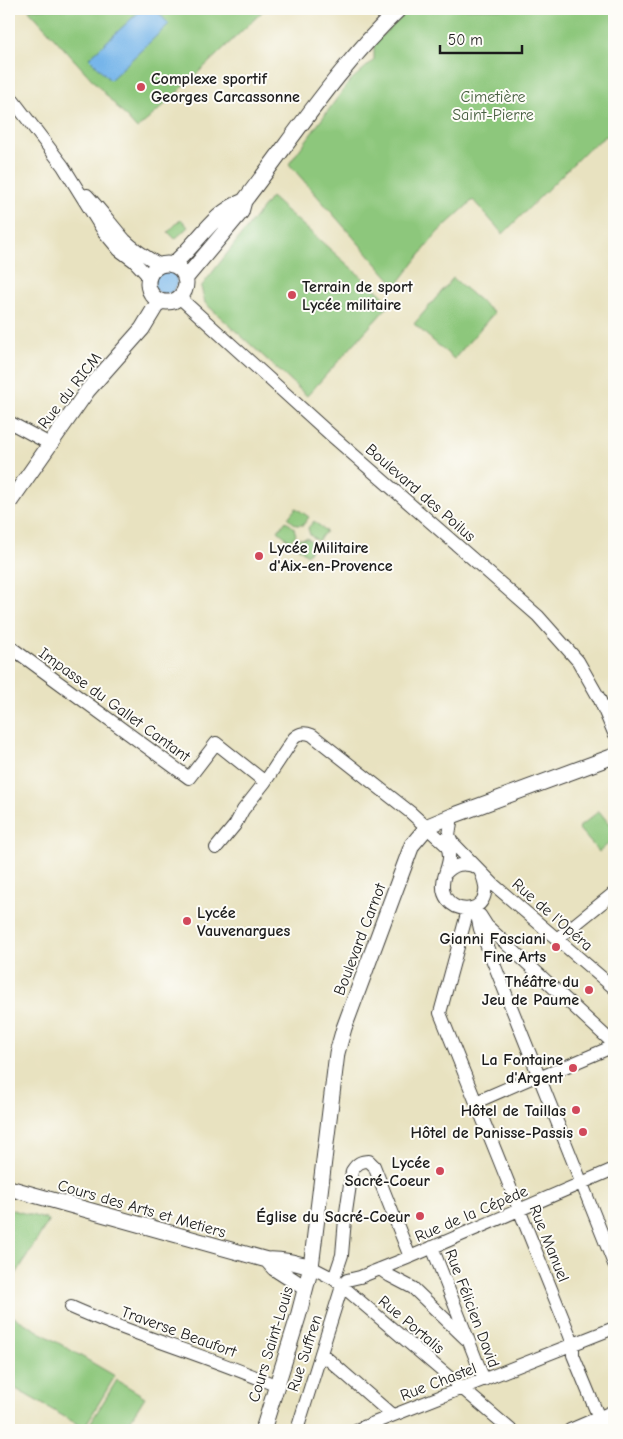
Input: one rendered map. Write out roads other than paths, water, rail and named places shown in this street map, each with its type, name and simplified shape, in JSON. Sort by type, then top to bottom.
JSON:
[{"type":"main road","points":[[185,279],[241,212],[244,201],[334,81],[369,38],[400,9]]},
{"type":"main road","points":[[166,265],[181,270],[185,279],[185,289],[179,297],[170,302],[159,301],[151,294],[148,283],[151,272],[166,265],[181,258],[212,221],[232,205],[244,201]]},
{"type":"main road","name":"Rue du RICM","points":[[9,503],[88,390],[142,329],[159,301]]},
{"type":"main road","points":[[428,826],[614,756]]},
{"type":"main road","name":"Boulevard Carnot","points":[[311,1267],[337,1053],[344,1028],[411,850],[428,826]]},
{"type":"main road","name":"Cours des Arts et Metiers","points":[[9,1188],[267,1260],[282,1260],[311,1267]]},
{"type":"main road","name":"Cours des Arts et Metiers","points":[[267,1260],[274,1268],[305,1288]]},
{"type":"main road","name":"Cours Saint-Louis","points":[[262,1430],[277,1386],[311,1267]]},
{"type":"street","points":[[9,95],[74,182],[104,232],[119,250],[134,261],[149,277]]},
{"type":"street","points":[[74,182],[102,210],[125,240],[139,252],[166,265]]},
{"type":"street","name":"Boulevard des Poilus","points":[[179,297],[331,435],[538,616],[578,661],[599,698],[614,732]]},
{"type":"street","points":[[9,422],[50,444]]},
{"type":"street","name":"Impasse du Gallet Cantant","points":[[9,646],[189,778],[216,743],[265,782]]},
{"type":"street","points":[[216,848],[265,782],[294,738],[300,733],[306,733],[312,735],[428,826],[446,845],[449,850],[449,861],[445,874],[443,887],[448,900],[458,909],[472,908],[483,898],[485,882],[478,869],[469,864],[455,865],[445,874]]},
{"type":"street","name":"Rue de l'Opéra","points":[[452,816],[449,835],[452,842],[494,885],[614,988]]},
{"type":"street","points":[[557,939],[614,893]]},
{"type":"street","points":[[472,908],[487,926],[614,1045],[539,1078],[531,1078],[476,1102]]},
{"type":"street","points":[[472,908],[614,1264]]},
{"type":"street","name":"Rue Manuel","points":[[472,908],[440,1013],[573,1345],[573,1355],[609,1419]]},
{"type":"street","name":"Rue Suffren","points":[[296,1430],[322,1353],[338,1283],[352,1171],[362,1161],[369,1161],[374,1166],[410,1257]]},
{"type":"street","name":"Rue de la Cépède","points":[[338,1283],[360,1277],[410,1257],[614,1169]]},
{"type":"street","name":"Rue Félicien David","points":[[432,1247],[484,1380]]},
{"type":"street","name":"Rue Portalis","points":[[311,1267],[338,1283],[511,1430]]},
{"type":"street","points":[[380,1269],[413,1288],[469,1341]]},
{"type":"street","name":"Traverse Beaufort","points":[[71,1307],[112,1325],[211,1359],[277,1386]]},
{"type":"street","name":"Rue Chastel","points":[[356,1430],[614,1328]]},
{"type":"street","points":[[322,1353],[392,1415]]},
{"type":"street","points":[[570,1430],[609,1419]]},
{"type":"water","points":[[142,9],[155,9],[169,24],[110,80],[89,58]]},
{"type":"water","points":[[165,270],[174,273],[177,282],[174,291],[165,294],[156,291],[153,282],[156,273]]},
{"type":"place","name":"Complexe sportif Georges Carcassonne","points":[[141,87]]},
{"type":"place","name":"Terrain de sport Lycée militaire","points":[[292,295]]},
{"type":"place","name":"Lycée Militaire d'Aix-en-Provence","points":[[259,556]]},
{"type":"place","name":"Lycée Vauvenargues","points":[[187,921]]},
{"type":"place","name":"Gianni Fasciani Fine Arts","points":[[556,947]]},
{"type":"place","name":"Théâtre du Jeu de Paume","points":[[589,990]]},
{"type":"place","name":"La Fontaine d'Argent","points":[[573,1068]]},
{"type":"place","name":"Hôtel de Taillas","points":[[576,1110]]},
{"type":"place","name":"Hôtel de Panisse-Passis","points":[[583,1132]]},
{"type":"place","name":"Lycée Sacré-Coeur","points":[[440,1171]]},
{"type":"place","name":"Église du Sacré-Coeur","points":[[420,1216]]},
{"type":"park label","name":"Cimetière Saint-Pierre","points":[[493,105]]}]
